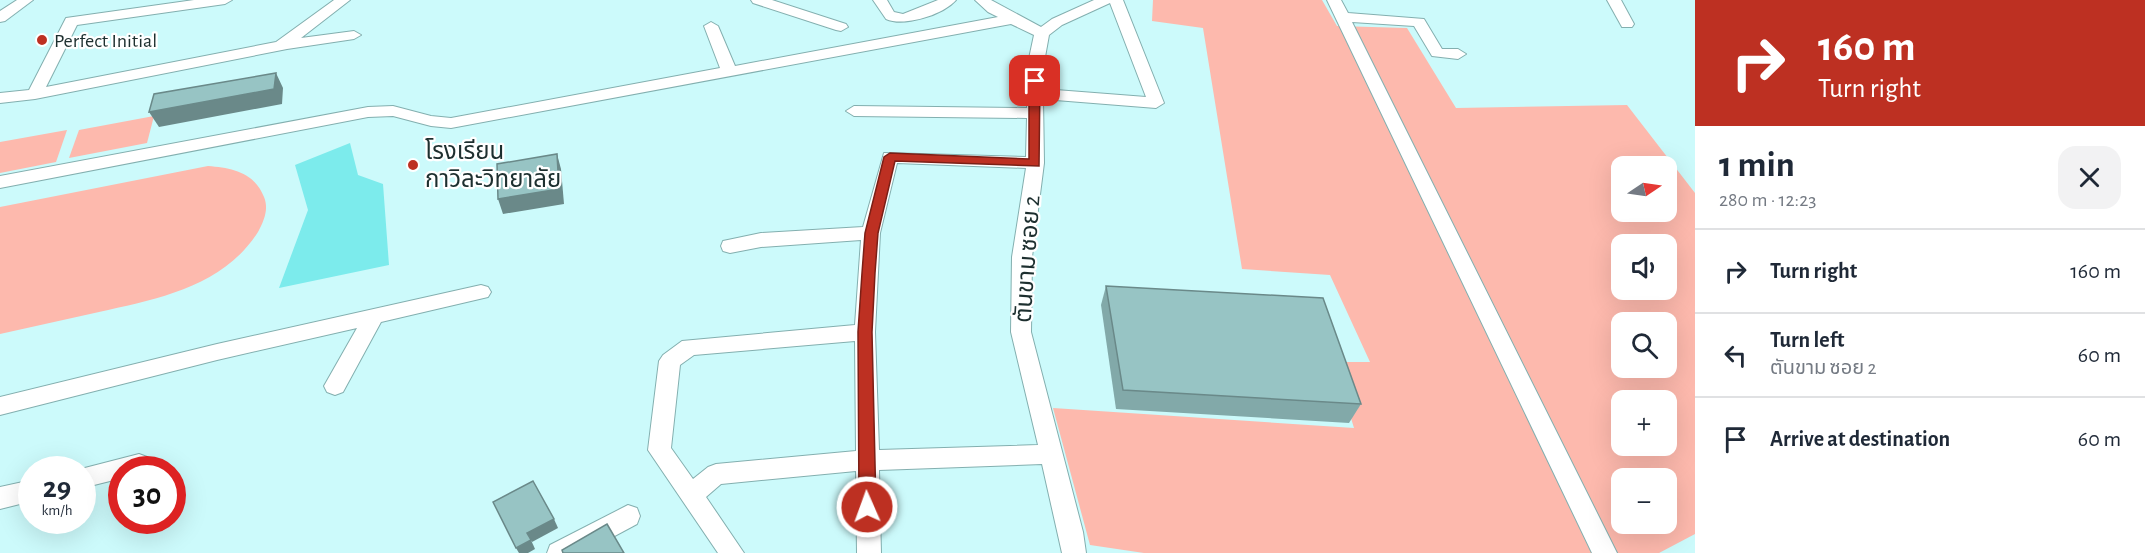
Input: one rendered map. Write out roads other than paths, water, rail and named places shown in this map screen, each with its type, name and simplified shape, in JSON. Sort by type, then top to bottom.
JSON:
[{"type":"street","points":[[0,18],[26,0]]},
{"type":"street","points":[[35,94],[72,21],[225,0]]},
{"type":"street","points":[[281,46],[344,0]]},
{"type":"street","points":[[758,0],[842,27]]},
{"type":"street","points":[[880,0],[891,16],[899,19],[910,18],[949,0]]},
{"type":"street","points":[[982,0],[1012,19],[1042,33],[1057,22],[1106,0]]},
{"type":"street","points":[[1034,93],[1156,103],[1116,0]]},
{"type":"street","points":[[1614,0],[1627,24]]},
{"type":"street","points":[[1338,9],[1419,22],[1437,53],[1458,54]]},
{"type":"street","points":[[1338,9],[1605,553]]},
{"type":"street","points":[[0,182],[368,112],[393,111],[431,121],[451,123],[1012,19]]},
{"type":"street","points":[[711,26],[729,71]]},
{"type":"street","name":"ตันขาม ซอย 2","points":[[1042,33],[1035,68],[1035,163],[1022,257],[1021,332],[1071,532],[1074,553]]},
{"type":"street","points":[[0,98],[35,94],[281,46],[354,35]]},
{"type":"street","points":[[854,111],[1034,114]]},
{"type":"street","points":[[869,553],[865,332],[871,233],[890,157],[1035,163]]},
{"type":"street","points":[[730,246],[761,240],[871,233]]},
{"type":"street","points":[[0,406],[217,352],[482,292]]},
{"type":"street","points":[[335,386],[374,317]]},
{"type":"street","points":[[732,553],[659,450],[670,361],[689,347],[865,332]]},
{"type":"street","points":[[692,495],[716,474],[866,460],[1050,454]]},
{"type":"street","points":[[0,498],[18,494]]},
{"type":"street","points":[[559,553],[628,516]]},
{"type":"water","points":[[350,143],[358,175],[383,184],[389,265],[279,288],[308,210],[295,165]]},
{"type":"place","name":"Perfect Initial","points":[[42,40]]},
{"type":"place","name":"โรงเรียน กาวิละวิทยาลัย","points":[[413,165]]}]
